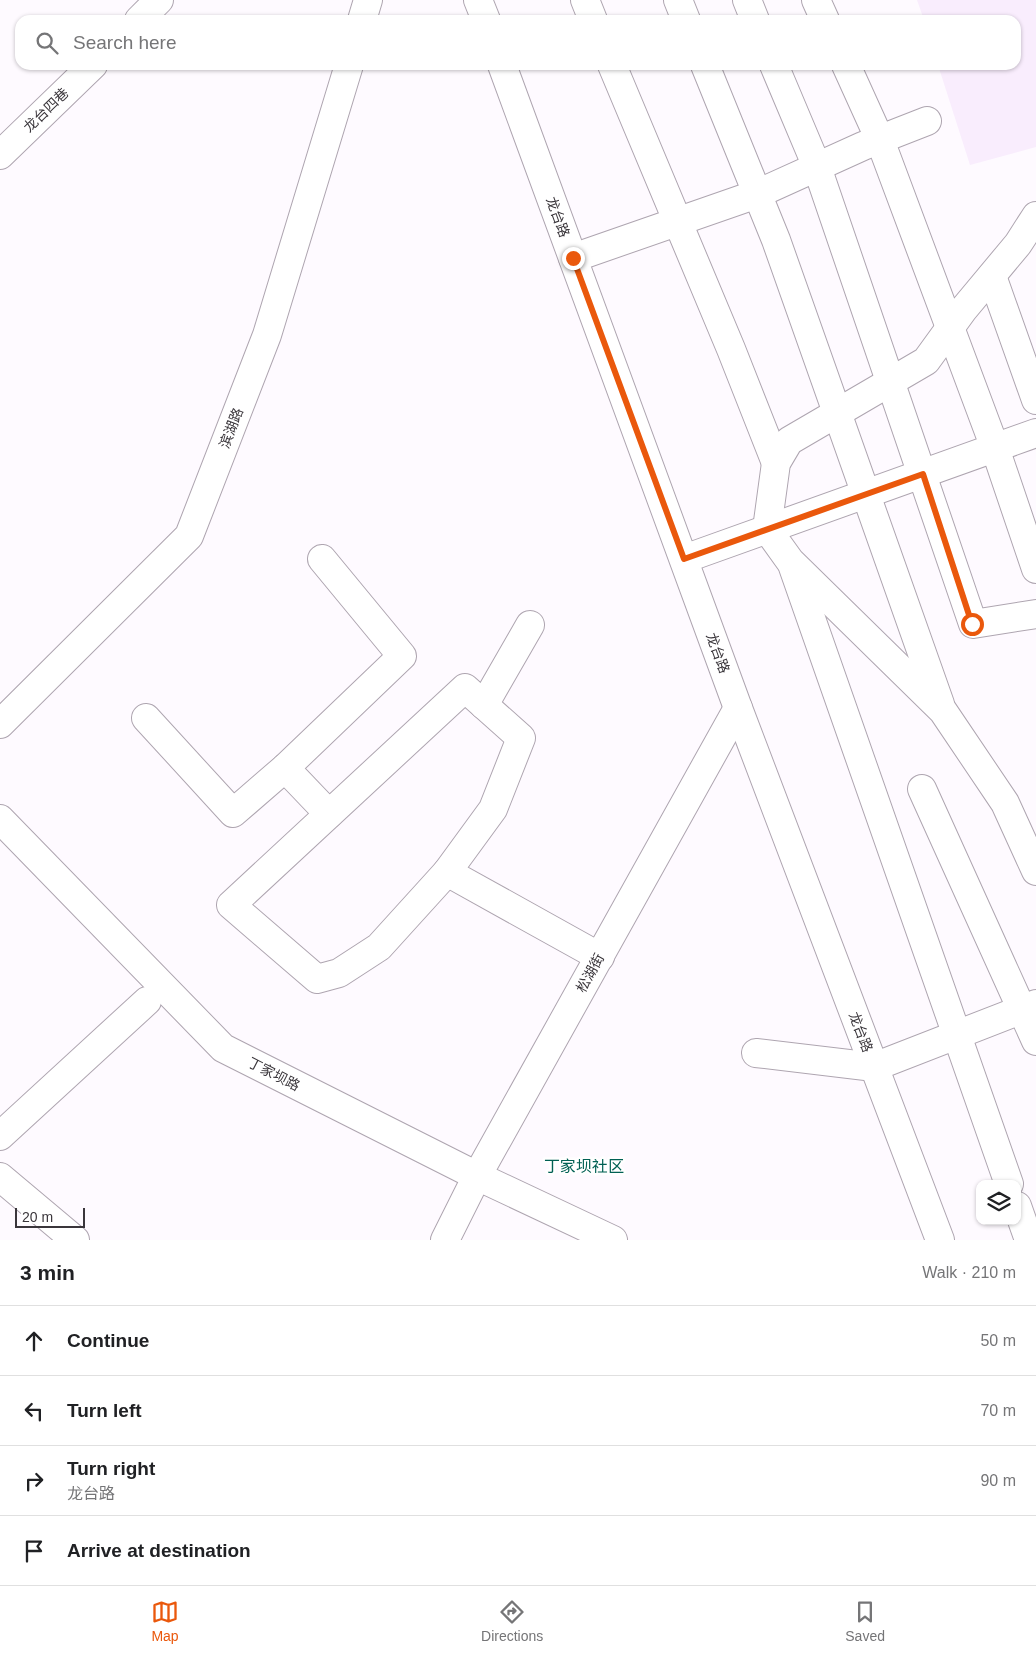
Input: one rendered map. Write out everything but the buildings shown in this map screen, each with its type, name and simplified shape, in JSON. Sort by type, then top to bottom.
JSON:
[{"type":"street","points":[[144,15],[159,0]]},
{"type":"street","points":[[364,15],[368,0]]},
{"type":"street","points":[[478,0],[484,15]]},
{"type":"street","points":[[585,0],[591,15]]},
{"type":"street","points":[[678,0],[684,15]]},
{"type":"street","points":[[747,0],[753,15]]},
{"type":"street","points":[[816,0],[823,15]]},
{"type":"street","name":"龙台四巷","points":[[0,155],[88,70]]},
{"type":"street","name":"滨湖路","points":[[0,724],[189,536],[267,335],[346,70]]},
{"type":"street","name":"龙台路","points":[[504,70],[738,708],[940,1240]]},
{"type":"street","points":[[614,70],[776,463]]},
{"type":"street","points":[[707,70],[757,194],[943,711]]},
{"type":"street","points":[[776,70],[817,167],[892,381],[972,624],[1036,614]]},
{"type":"street","points":[[848,70],[880,140],[995,448],[1036,570]]},
{"type":"street","points":[[573,258],[757,194],[926,121]]},
{"type":"street","points":[[1035,219],[1018,244],[926,361],[789,441],[776,463],[767,529],[790,561],[943,711],[1005,803],[1036,871]]},
{"type":"street","points":[[992,276],[1036,400]]},
{"type":"street","points":[[684,559],[1036,433]]},
{"type":"street","points":[[146,718],[233,813],[286,768],[402,656],[322,559]]},
{"type":"street","points":[[790,561],[1008,1180]]},
{"type":"street","points":[[484,705],[530,625]]},
{"type":"street","points":[[465,688],[484,705],[520,738],[493,808],[447,872],[379,947],[339,974],[318,979],[231,904],[465,688]]},
{"type":"street","name":"松湖街","points":[[445,1240],[477,1176],[738,708]]},
{"type":"street","points":[[286,768],[329,814]]},
{"type":"street","points":[[922,789],[1029,1007],[1036,1041]]},
{"type":"street","name":"丁家坝路","points":[[0,819],[223,1048],[477,1176],[613,1240]]},
{"type":"street","points":[[447,872],[600,957]]},
{"type":"street","points":[[0,1136],[146,1001]]},
{"type":"street","points":[[756,1053],[874,1067],[1029,1007]]},
{"type":"street","points":[[0,1177],[75,1240]]},
{"type":"street","points":[[1021,1216],[1030,1240]]},
{"type":"shaded area","points":[[917,0],[1036,0],[1036,147],[970,165],[940,70],[1021,70],[1021,15],[922,15]]},
{"type":"district","name":"丁家坝社区","points":[[584,1166]]},
{"type":"route","points":[[573,258],[684,559],[923,474],[972,624]]}]
